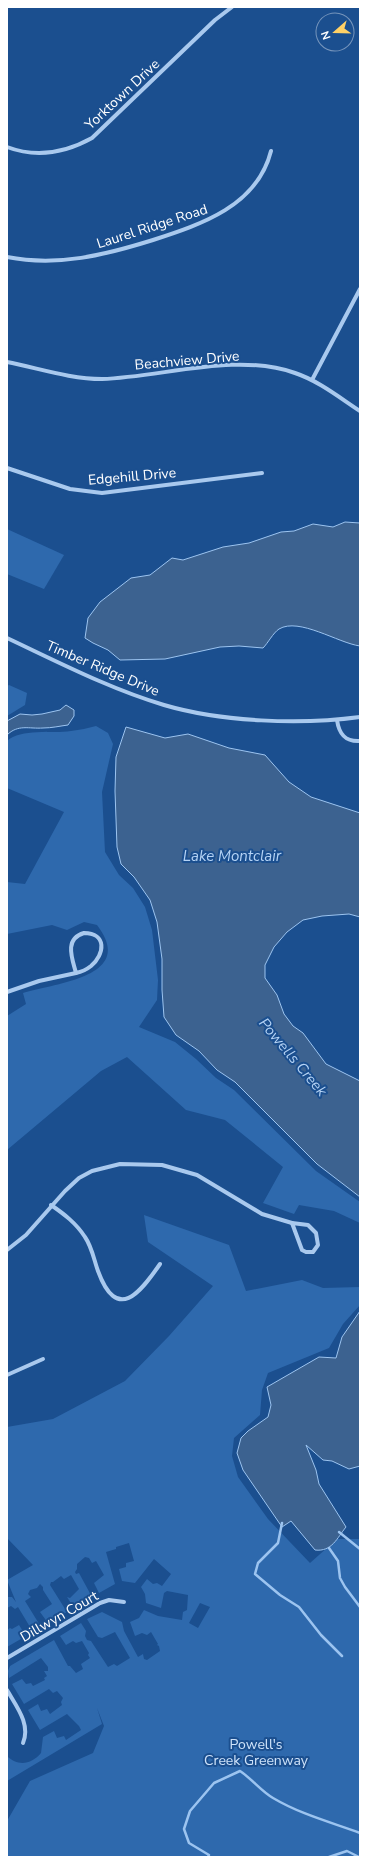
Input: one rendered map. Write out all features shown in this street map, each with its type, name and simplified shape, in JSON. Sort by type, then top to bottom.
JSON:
[{"type":"street","name":"Yorktown Drive","points":[[7,147],[25,152],[53,153],[80,145],[92,138],[215,20],[232,7]]},
{"type":"street","name":"Laurel Ridge Road","points":[[7,257],[48,261],[97,256],[198,225],[228,209],[250,191],[264,170],[272,151]]},
{"type":"street","points":[[312,380],[360,289]]},
{"type":"street","name":"Beachview Drive","points":[[7,362],[67,375],[100,379],[230,365],[251,366],[294,372],[312,380],[360,411]]},
{"type":"street","name":"Edgehill Drive","points":[[7,468],[70,489],[102,493],[262,473]]},
{"type":"street","name":"Timber Ridge Drive","points":[[7,638],[112,686],[165,705],[232,717],[289,721],[337,720],[360,717]]},
{"type":"street","points":[[337,720],[338,728],[345,738],[360,741]]},
{"type":"street","points":[[7,992],[39,981],[76,973],[90,967],[101,953],[101,943],[94,934],[78,934],[71,943],[70,948],[76,973]]},
{"type":"street","points":[[7,1250],[31,1230],[51,1205],[79,1178],[92,1171],[120,1164],[141,1163],[162,1165],[197,1174],[262,1214],[308,1226],[316,1233],[318,1245],[313,1252],[306,1252],[302,1250],[292,1223]]},
{"type":"street","points":[[51,1205],[68,1217],[86,1237],[103,1280],[113,1296],[118,1300],[128,1299],[134,1295],[150,1278],[160,1264]]},
{"type":"street","points":[[7,1375],[43,1359]]},
{"type":"street","name":"Dillwyn Court","points":[[7,1658],[100,1603],[109,1600],[124,1602]]},
{"type":"street","points":[[7,1690],[26,1725],[26,1736],[23,1742]]},
{"type":"green space","points":[[7,529],[64,555],[44,589],[7,574]]},
{"type":"green space","points":[[9,685],[27,693],[25,705],[7,716],[7,686]]},
{"type":"green space","points":[[96,726],[108,733],[113,744],[102,792],[105,852],[119,875],[133,888],[145,907],[152,930],[158,980],[157,1000],[139,1027],[175,1042],[216,1078],[234,1090],[316,1171],[360,1202],[360,1223],[334,1211],[299,1205],[294,1214],[263,1203],[283,1167],[225,1120],[186,1110],[127,1057],[101,1071],[7,1150],[7,1016],[26,1004],[23,993],[71,981],[87,975],[100,967],[107,956],[107,942],[97,925],[84,922],[67,930],[52,925],[7,934],[7,882],[25,884],[64,812],[7,788],[7,741],[20,734],[37,732],[63,732],[81,730]]},
{"type":"green space","name":"Powell's Creek Greenway","points":[[144,1215],[229,1245],[246,1291],[302,1280],[323,1288],[360,1287],[360,1305],[343,1324],[329,1348],[268,1373],[262,1390],[260,1415],[234,1438],[232,1456],[238,1477],[268,1519],[310,1563],[337,1539],[360,1539],[360,1857],[7,1857],[7,1821],[30,1781],[93,1753],[104,1726],[97,1708],[102,1724],[7,1781],[7,1756],[16,1762],[29,1762],[41,1753],[43,1737],[54,1731],[57,1738],[64,1736],[66,1740],[81,1730],[67,1714],[40,1730],[28,1710],[38,1704],[41,1711],[47,1709],[50,1714],[62,1705],[61,1702],[63,1698],[57,1691],[53,1693],[49,1689],[24,1704],[12,1684],[22,1679],[26,1684],[31,1683],[33,1686],[45,1680],[44,1678],[47,1676],[44,1671],[48,1671],[48,1667],[41,1658],[9,1678],[8,1671],[10,1666],[54,1640],[68,1666],[70,1666],[76,1673],[83,1669],[81,1664],[90,1658],[88,1655],[89,1653],[82,1641],[76,1643],[73,1641],[66,1645],[60,1636],[81,1623],[86,1631],[85,1636],[87,1640],[91,1641],[108,1667],[114,1664],[117,1666],[130,1658],[115,1632],[102,1638],[98,1637],[87,1619],[102,1612],[122,1622],[124,1631],[138,1657],[143,1654],[144,1659],[147,1660],[160,1651],[159,1646],[157,1645],[158,1644],[151,1632],[147,1635],[142,1633],[135,1636],[130,1622],[139,1618],[144,1610],[158,1616],[182,1620],[183,1612],[187,1610],[188,1595],[167,1591],[164,1593],[161,1608],[146,1603],[145,1594],[141,1587],[147,1579],[153,1584],[157,1583],[162,1586],[171,1574],[154,1559],[135,1583],[122,1581],[119,1569],[126,1567],[126,1563],[134,1561],[129,1543],[106,1552],[115,1584],[99,1593],[94,1583],[104,1575],[96,1561],[92,1563],[89,1558],[85,1557],[77,1564],[77,1569],[75,1572],[76,1574],[79,1573],[92,1597],[74,1608],[67,1597],[70,1598],[79,1589],[71,1575],[64,1579],[61,1576],[51,1582],[50,1585],[67,1612],[48,1623],[40,1612],[52,1604],[43,1590],[43,1587],[40,1584],[37,1588],[30,1590],[28,1594],[31,1597],[25,1601],[41,1627],[33,1632],[18,1607],[15,1609],[11,1606],[7,1608],[7,1597],[12,1597],[16,1602],[7,1580],[33,1565],[7,1538],[7,1427],[53,1419],[125,1381],[169,1336],[213,1286],[148,1242]],"holes":[[[200,1603],[210,1607],[198,1628],[189,1623]]]},
{"type":"green space","points":[[19,1625],[26,1636],[7,1647],[7,1630]]},
{"type":"water","points":[[345,522],[360,523],[360,646],[308,628],[287,626],[279,629],[263,648],[239,646],[220,647],[165,659],[120,660],[108,650],[85,638],[88,618],[100,602],[131,578],[150,575],[172,558],[183,560],[223,547],[249,543],[281,532],[294,531],[313,524],[333,527]]},
{"type":"water","points":[[66,705],[74,710],[74,716],[68,725],[46,728],[20,728],[15,729],[7,735],[7,721],[20,714],[42,714],[60,710]]},
{"type":"water","name":"Lake Montclair","points":[[126,727],[165,738],[188,734],[229,748],[265,755],[289,782],[311,797],[360,813],[360,917],[349,914],[322,916],[303,920],[287,932],[274,947],[265,965],[265,978],[277,995],[284,1014],[293,1026],[303,1033],[326,1064],[360,1081],[360,1197],[317,1164],[235,1082],[217,1070],[199,1051],[176,1035],[164,1017],[162,959],[157,922],[150,900],[134,877],[121,864],[117,847],[115,791],[116,757]]},
{"type":"water","points":[[360,1311],[360,1466],[349,1469],[332,1461],[323,1460],[306,1445],[316,1470],[319,1484],[346,1527],[330,1547],[315,1550],[291,1521],[282,1527],[243,1470],[237,1453],[241,1438],[248,1431],[268,1417],[271,1405],[267,1387],[319,1357],[336,1358],[342,1337]]},
{"type":"waterway","points":[[282,1523],[278,1543],[258,1563],[255,1574],[280,1595],[299,1607],[321,1635],[342,1656]]},
{"type":"waterway","name":"Powells Creek","points":[[339,1532],[360,1549]]},
{"type":"waterway","points":[[329,1548],[338,1561],[340,1578],[360,1607]]},
{"type":"waterway","name":"Powells Creek","points":[[208,1857],[209,1855],[189,1843],[184,1829],[190,1811],[214,1783],[240,1771],[269,1795],[283,1804],[360,1833]]},
{"type":"waterway","points":[[329,1857],[347,1851],[359,1857]]}]
